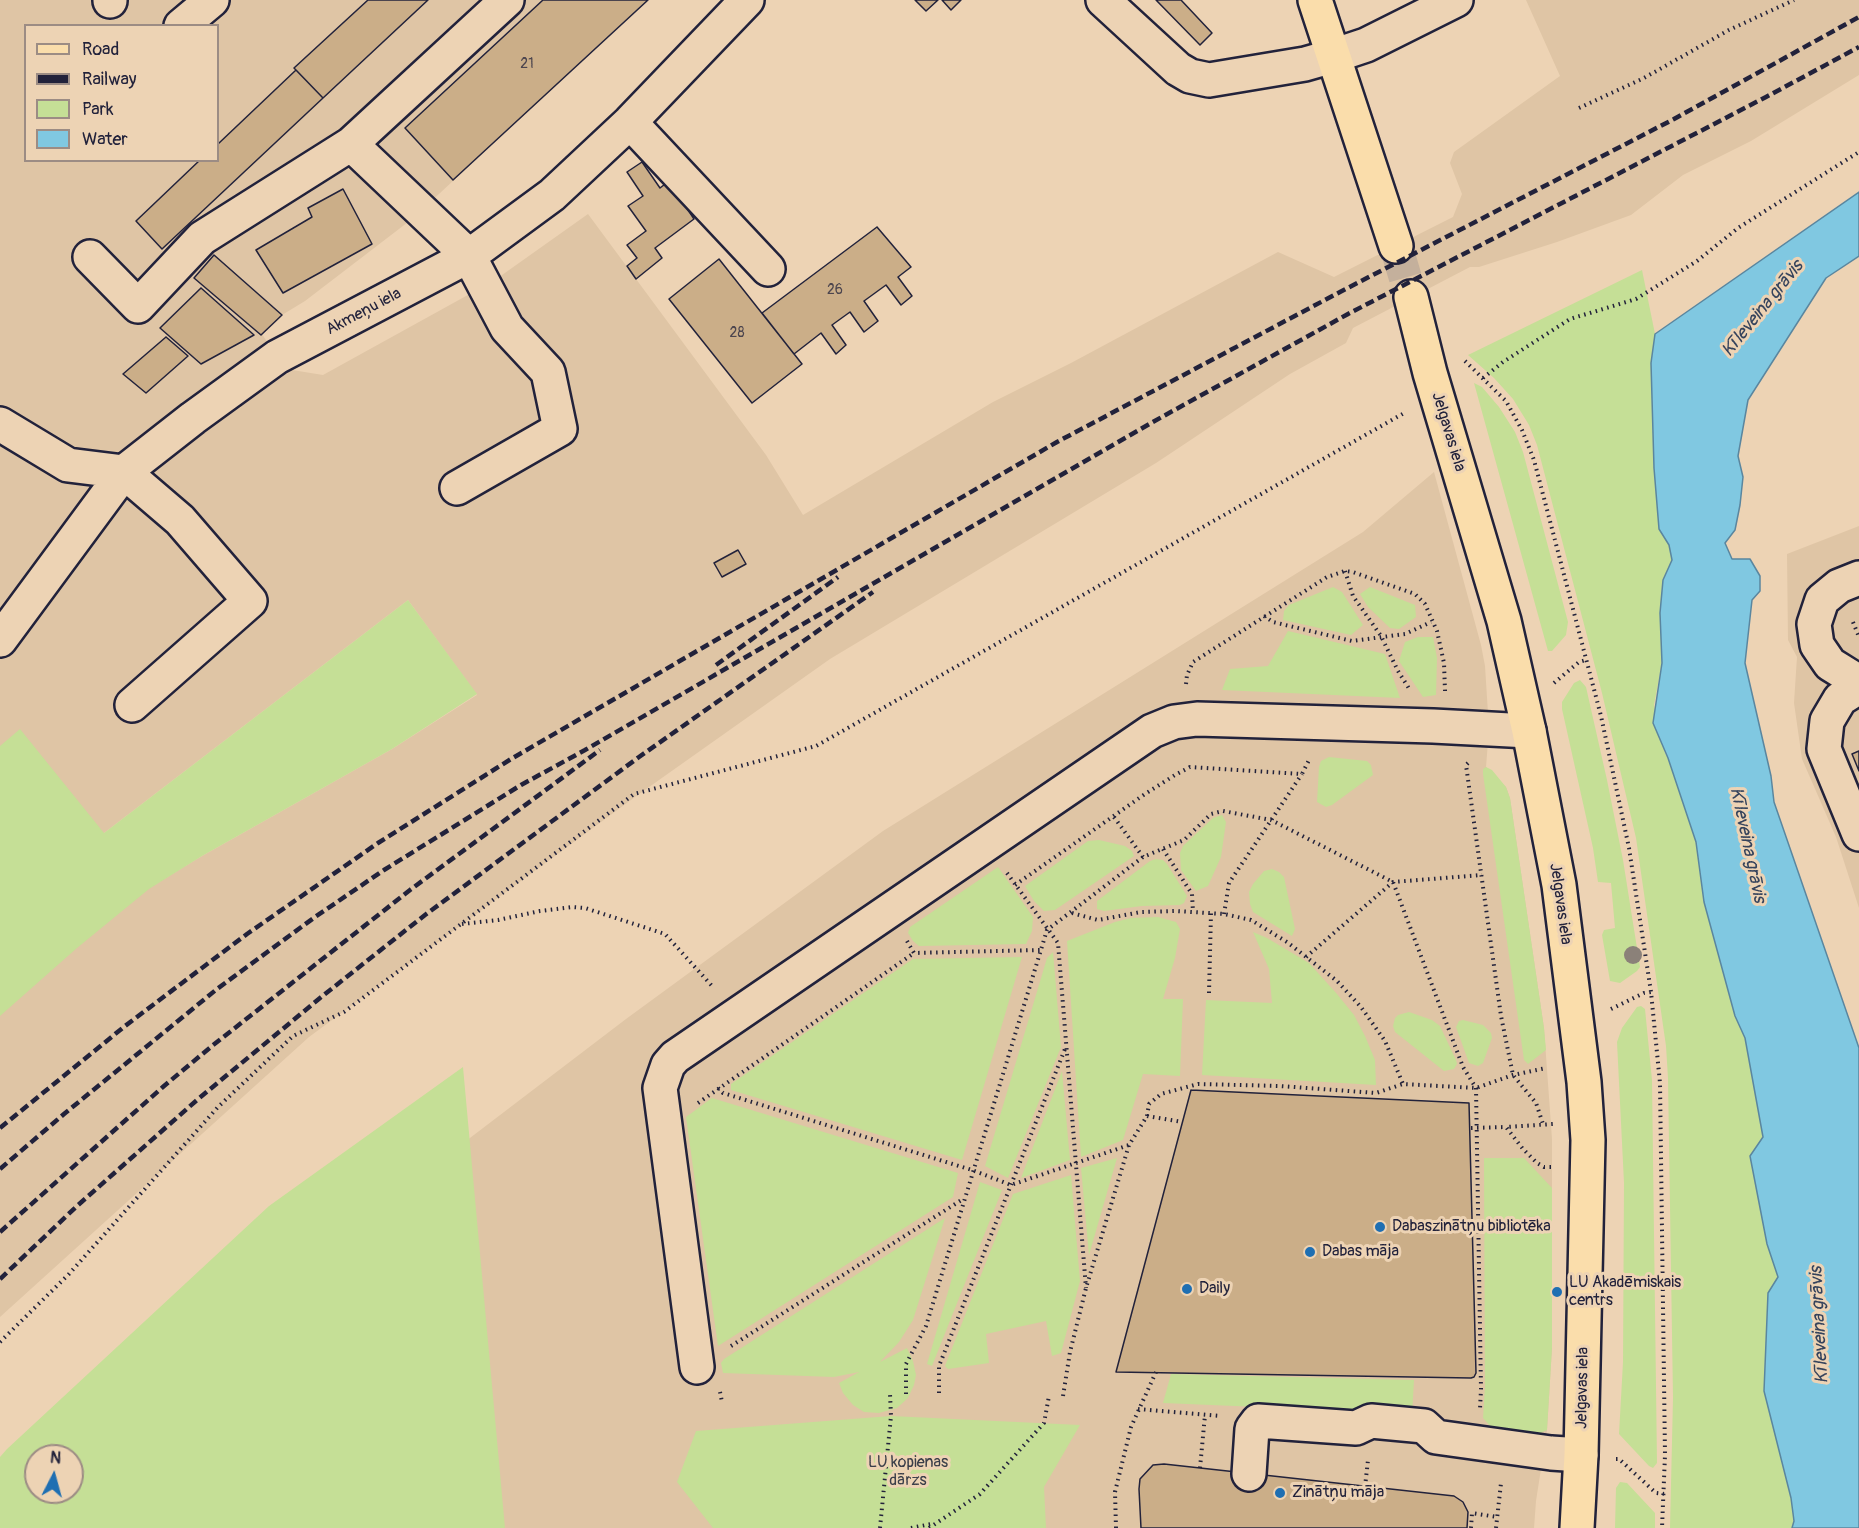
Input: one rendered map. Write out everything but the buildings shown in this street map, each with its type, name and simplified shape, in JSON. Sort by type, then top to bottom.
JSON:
[{"type":"main road","points":[[1315,0],[1395,246]]},
{"type":"main road","name":"Jelgavas iela","points":[[1411,297],[1430,373],[1504,621],[1529,732],[1559,885],[1587,1122],[1587,1230],[1597,1456],[1577,1528]]},
{"type":"street","points":[[183,24],[212,0]]},
{"type":"street","points":[[90,257],[138,306],[202,238],[351,144],[507,0]]},
{"type":"street","name":"Akmeņu iela","points":[[0,640],[124,472],[277,357],[469,256],[552,195],[630,122],[747,0]]},
{"type":"street","points":[[1103,0],[1178,69],[1190,76],[1209,80],[1305,64],[1333,56],[1377,39],[1456,0]]},
{"type":"street","points":[[1377,39],[1402,0]]},
{"type":"street","points":[[630,122],[768,269]]},
{"type":"street","points":[[351,144],[469,256],[507,328],[548,372],[560,429],[457,488]]},
{"type":"street","points":[[0,424],[69,465],[124,472],[180,520],[250,602],[132,705]]},
{"type":"street","points":[[1859,578],[1839,586],[1822,600],[1814,624],[1817,645],[1830,664],[1859,682]]},
{"type":"street","points":[[1859,687],[1840,699],[1827,721],[1824,749],[1859,834]]},
{"type":"street","points":[[709,1377],[660,1088],[668,1065],[675,1056],[1152,731],[1174,722],[1197,719],[1529,732]]},
{"type":"street","points":[[1249,1474],[1252,1429],[1258,1421],[1362,1443],[1371,1420],[1424,1426],[1436,1437],[1551,1453],[1597,1456]]},
{"type":"path","points":[[1579,108],[1644,78],[1729,30],[1794,0]]},
{"type":"path","points":[[1483,378],[1503,362],[1570,318],[1636,299],[1697,261],[1738,228],[1859,153]]},
{"type":"path","points":[[1461,356],[1506,401],[1522,430],[1534,460],[1601,716],[1629,848],[1651,992],[1660,1083],[1665,1455],[1662,1528]]},
{"type":"path","points":[[0,1342],[69,1274],[218,1107],[293,1036],[344,1012],[634,795],[816,746],[1394,417],[1413,409]]},
{"type":"path","points":[[1345,571],[1353,596],[1381,636],[1410,691],[1410,697]]},
{"type":"path","points":[[1186,687],[1187,675],[1193,662],[1327,577],[1345,571],[1415,594],[1425,604],[1431,622],[1437,631],[1444,663],[1445,693]]},
{"type":"path","points":[[1264,616],[1273,622],[1352,641],[1405,634],[1431,622]]},
{"type":"path","points":[[1548,684],[1556,683],[1579,662],[1586,660]]},
{"type":"path","points":[[1224,914],[1228,883],[1308,762],[1317,753]]},
{"type":"path","points":[[1466,765],[1473,758]]},
{"type":"path","points":[[1458,760],[1466,765],[1502,1016],[1513,1075],[1536,1103],[1543,1124]]},
{"type":"path","points":[[1015,885],[1190,767],[1302,774]]},
{"type":"path","points":[[906,1394],[906,1364],[926,1326],[1047,930],[1143,857],[1184,840],[1211,814],[1223,811],[1271,820],[1393,882],[1482,875]]},
{"type":"path","points":[[1114,817],[1143,857]]},
{"type":"path","points":[[1163,849],[1192,894],[1193,912]]},
{"type":"path","points":[[1002,865],[1058,943],[1086,1288]]},
{"type":"path","points":[[1306,957],[1393,882]]},
{"type":"path","points":[[1393,882],[1463,1067],[1476,1089],[1480,1416],[1504,1445],[1496,1528]]},
{"type":"path","points":[[461,924],[498,920],[540,911],[572,907],[585,908],[665,934],[736,1013]]},
{"type":"path","points":[[1072,913],[1098,920],[1141,912],[1211,913],[1251,920],[1287,942],[1337,981],[1385,1041],[1403,1084]]},
{"type":"path","points":[[1209,993],[1211,913]]},
{"type":"path","points":[[904,936],[914,953]]},
{"type":"path","points":[[694,1105],[914,953],[1040,950]]},
{"type":"path","points":[[1604,1010],[1613,1009],[1644,993],[1651,992]]},
{"type":"path","points":[[939,1393],[939,1366],[1066,1046]]},
{"type":"path","points":[[1063,1396],[1070,1353],[1086,1288],[1129,1145],[1147,1116],[1149,1104],[1161,1094],[1198,1084],[1280,1086],[1376,1093],[1403,1084],[1476,1089],[1513,1075],[1552,1068]]},
{"type":"path","points":[[718,1088],[723,1093],[972,1170],[1011,1185],[1129,1145]]},
{"type":"path","points":[[1147,1116],[1182,1122]]},
{"type":"path","points":[[1471,1128],[1556,1124]]},
{"type":"path","points":[[1506,1127],[1523,1149],[1540,1165],[1558,1167]]},
{"type":"path","points":[[722,1402],[709,1377],[963,1199]]},
{"type":"path","points":[[1116,1528],[1115,1492],[1131,1427],[1156,1372]]},
{"type":"path","points":[[880,1528],[891,1416],[890,1395]]},
{"type":"path","points":[[911,1528],[931,1526],[980,1494],[1044,1423],[1049,1396]]},
{"type":"path","points":[[1138,1409],[1258,1421]]},
{"type":"path","points":[[1200,1468],[1205,1415]]},
{"type":"path","points":[[1362,1443],[1365,1486]]},
{"type":"path","points":[[1597,1456],[1620,1459],[1656,1493],[1664,1494]]},
{"type":"path","points":[[1471,1528],[1472,1514],[1497,1517]]},
{"type":"shaded area","points":[[0,0],[648,0],[412,219],[305,301],[282,315],[262,334],[277,357],[292,370],[323,375],[495,280],[588,214],[766,455],[803,515],[993,402],[1071,363],[1278,252],[1334,277],[1453,217],[1462,194],[1450,163],[1454,152],[1560,76],[1526,0],[1859,0],[1859,75],[1751,141],[1683,175],[1631,215],[1557,242],[1479,267],[1470,267],[1353,328],[1346,343],[1290,374],[1156,463],[830,659],[635,797],[309,1037],[0,1317]],"holes":[[[408,600],[477,695],[392,749],[149,888],[104,833]]]},
{"type":"shaded area","points":[[1434,472],[1485,666],[1489,729],[1486,767],[1506,787],[1510,798],[1544,1028],[1552,1139],[1552,1348],[1547,1430],[1534,1528],[0,1528],[0,1515],[24,1500],[24,1504],[84,1504],[84,1481],[466,1141],[626,1019],[883,831],[1363,532]]},
{"type":"shaded area","points":[[1859,526],[1859,908],[1836,837],[1802,759],[1794,703],[1797,657],[1788,640],[1787,554]]},
{"type":"green space","points":[[1642,270],[1655,334],[1651,363],[1654,468],[1659,529],[1669,545],[1672,560],[1663,580],[1660,613],[1662,663],[1654,705],[1665,753],[1696,842],[1704,902],[1735,1016],[1745,1038],[1763,1137],[1750,1156],[1767,1244],[1778,1277],[1768,1293],[1764,1391],[1791,1498],[1794,1521],[1792,1528],[1670,1528],[1673,1398],[1668,1078],[1666,1046],[1636,838],[1602,693],[1537,445],[1529,425],[1513,399],[1468,355]]},
{"type":"green space","points":[[1474,383],[1482,387],[1499,407],[1515,432],[1523,452],[1568,622],[1566,635],[1552,651],[1548,651]]},
{"type":"green space","points":[[1333,587],[1342,592],[1363,625],[1351,635],[1283,620],[1284,611],[1289,605]]},
{"type":"green space","points":[[1370,587],[1415,605],[1416,617],[1399,629],[1390,628],[1368,607],[1360,594]]},
{"type":"green space","points":[[408,600],[477,694],[392,749],[202,856],[149,889],[77,948],[0,1016],[0,746],[20,729],[104,833]]},
{"type":"green space","points":[[1288,631],[1385,654],[1400,698],[1222,690],[1230,669],[1268,666]]},
{"type":"green space","points":[[1418,637],[1433,637],[1437,658],[1436,695],[1423,697],[1399,661],[1405,642]]},
{"type":"green space","points":[[1580,680],[1586,687],[1607,780],[1623,860],[1640,967],[1620,983],[1610,981],[1602,935],[1604,930],[1615,928],[1611,883],[1598,882],[1593,848],[1562,709],[1562,702],[1574,683]]},
{"type":"green space","points":[[1329,757],[1367,761],[1371,765],[1373,775],[1326,807],[1317,802],[1319,767],[1321,761]]},
{"type":"green space","points":[[1486,767],[1492,770],[1506,787],[1510,798],[1544,1028],[1546,1050],[1528,1064],[1524,1060],[1483,774],[1483,769]]},
{"type":"green space","points":[[1222,815],[1226,822],[1221,857],[1208,886],[1196,891],[1181,870],[1180,853],[1183,846],[1213,818]]},
{"type":"green space","points":[[1099,840],[1125,846],[1132,851],[1134,856],[1055,910],[1044,911],[1034,901],[1025,886],[1088,841]]},
{"type":"green space","points":[[1163,860],[1167,864],[1187,896],[1184,903],[1104,911],[1097,909],[1097,901],[1150,861]]},
{"type":"green space","points":[[998,867],[1033,917],[1032,931],[1026,944],[919,946],[913,941],[908,933],[910,927]]},
{"type":"green space","points":[[1272,869],[1284,877],[1295,929],[1292,936],[1253,912],[1250,904],[1249,892],[1253,884],[1264,871]]},
{"type":"green space","points":[[1158,917],[1176,922],[1180,929],[1175,958],[1163,999],[1183,999],[1180,1076],[1143,1074],[1123,1140],[1081,1157],[1067,941],[1115,922],[1131,918]]},
{"type":"green space","points":[[1253,932],[1309,963],[1354,1015],[1375,1060],[1376,1085],[1202,1075],[1206,1000],[1272,1003],[1269,969]]},
{"type":"green space","points":[[1053,952],[1061,1047],[1008,1178],[985,1166],[1047,958]]},
{"type":"green space","points":[[1022,957],[962,1160],[731,1090],[731,1084],[913,959]]},
{"type":"green space","points":[[1641,1006],[1645,1009],[1652,1080],[1657,1463],[1653,1468],[1619,1434],[1623,1362],[1624,1183],[1617,1042],[1622,1028],[1637,1007]]},
{"type":"green space","points":[[1409,1012],[1432,1020],[1440,1026],[1456,1060],[1457,1064],[1454,1069],[1444,1071],[1395,1032],[1393,1026],[1395,1018]]},
{"type":"green space","points":[[1459,1021],[1483,1025],[1491,1033],[1492,1038],[1483,1063],[1478,1066],[1469,1063],[1456,1027]]},
{"type":"green space","points":[[463,1067],[505,1528],[0,1528],[0,1457],[269,1206]]},
{"type":"green space","points":[[1062,1071],[1070,1160],[1021,1178]]},
{"type":"green space","points":[[712,1098],[958,1173],[953,1197],[718,1346],[686,1117]]},
{"type":"green space","points":[[1117,1158],[1089,1255],[1081,1168]]},
{"type":"green space","points":[[1484,1158],[1524,1158],[1552,1188],[1552,1348],[1547,1430],[1534,1436],[1490,1426],[1483,1418],[1485,1387]]},
{"type":"green space","points":[[1071,1175],[1080,1281],[1061,1353],[1052,1356],[1046,1321],[986,1334],[989,1363],[948,1369],[945,1366],[1013,1194]]},
{"type":"green space","points":[[980,1182],[1002,1190],[932,1366],[927,1364]]},
{"type":"green space","points":[[945,1218],[913,1320],[899,1342],[880,1362],[907,1348],[913,1361],[916,1375],[914,1385],[908,1398],[897,1408],[879,1413],[864,1412],[853,1405],[843,1393],[839,1383],[859,1372],[834,1377],[723,1373],[721,1363],[724,1359]]},
{"type":"green space","points":[[1171,1374],[1414,1380],[1412,1416],[1379,1412],[1163,1403]]},
{"type":"green space","name":"LU kopienas dārzs","points":[[891,1416],[1080,1425],[1044,1487],[1046,1528],[713,1528],[677,1482],[696,1431]]},
{"type":"green space","points":[[1620,1482],[1627,1483],[1655,1513],[1655,1528],[1615,1528],[1616,1488]]},
{"type":"water","name":"Kīleveina grāvis","points":[[1859,192],[1859,256],[1826,278],[1748,400],[1738,456],[1743,477],[1740,505],[1735,530],[1725,543],[1732,559],[1750,559],[1760,576],[1760,591],[1752,600],[1745,663],[1771,776],[1774,802],[1859,1048],[1859,1528],[1792,1528],[1794,1521],[1791,1498],[1764,1391],[1768,1293],[1778,1277],[1767,1244],[1750,1156],[1763,1137],[1745,1038],[1735,1016],[1704,902],[1696,842],[1668,758],[1653,723],[1662,663],[1660,613],[1663,580],[1672,560],[1669,545],[1659,529],[1654,468],[1651,363],[1655,334]]},
{"type":"tunnel","points":[[1396,246],[1411,297]]},
{"type":"railway","points":[[0,1128],[125,1026],[247,934],[378,843],[511,759],[1057,442],[1674,119],[1859,17]]},
{"type":"railway","points":[[0,1169],[217,989],[384,870],[521,785],[1151,423],[1348,314],[1859,47]]},
{"type":"railway","points":[[716,665],[838,577]]},
{"type":"railway","points":[[0,1279],[77,1206],[197,1100],[425,915],[639,757],[873,592]]},
{"type":"railway","points":[[0,1232],[212,1046],[410,890],[600,750]]},
{"type":"place","name":"Dabaszinātņu bibliotēka","points":[[1380,1227]]},
{"type":"place","name":"Dabas māja","points":[[1310,1252]]},
{"type":"place","name":"Daily","points":[[1187,1289]]},
{"type":"place","name":"LU Akadēmiskais centrs","points":[[1557,1292]]},
{"type":"place","name":"Zinātņu māja","points":[[1280,1493]]}]
